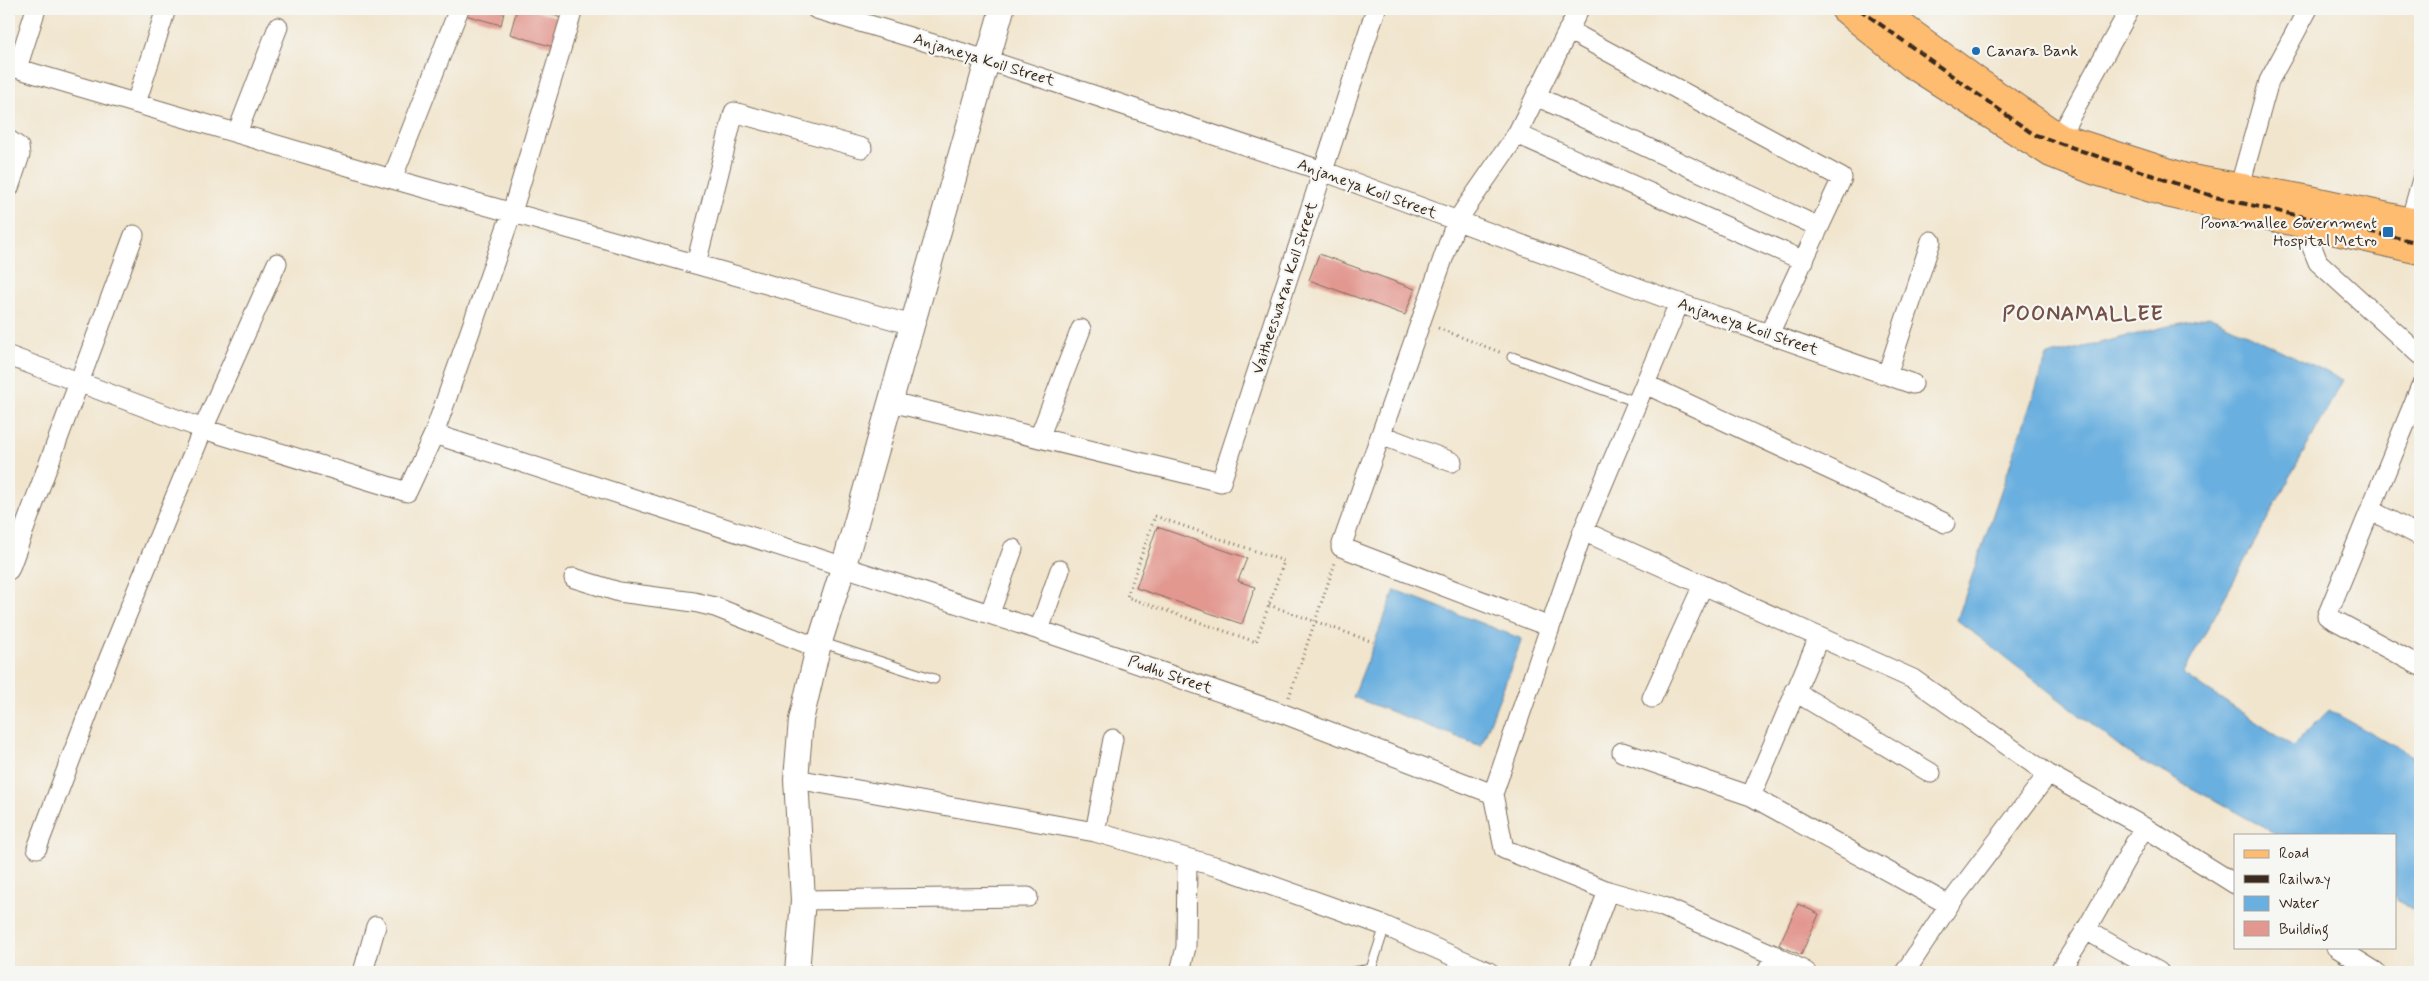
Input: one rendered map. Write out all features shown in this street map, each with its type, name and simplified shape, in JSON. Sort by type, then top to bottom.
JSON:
[{"type":"main road","points":[[1845,9],[1912,64],[2055,145],[2096,171],[2167,193],[2413,222]]},
{"type":"main road","points":[[1878,9],[1975,80],[2055,145],[2186,178],[2239,189],[2420,250]]},
{"type":"street","points":[[36,9],[13,67],[392,179],[912,325]]},
{"type":"street","points":[[136,103],[166,9]]},
{"type":"street","points":[[392,179],[459,9]]},
{"type":"street","points":[[9,356],[79,384],[203,429],[407,492],[434,434],[512,212],[573,9]]},
{"type":"street","name":"Anjaneya Koil Street","points":[[816,9],[987,60],[1323,171],[1456,222],[1679,303],[1913,384]]},
{"type":"street","points":[[797,972],[802,900],[796,779],[801,720],[819,645],[891,402],[1002,9]]},
{"type":"street","name":"Vaitheeswaran Koil Street","points":[[1039,438],[1221,482],[1376,9]]},
{"type":"street","points":[[1550,627],[1341,547],[1456,222],[1517,134],[1568,30],[1576,9]]},
{"type":"street","points":[[2055,145],[2130,9]]},
{"type":"street","points":[[2239,189],[2269,81],[2308,9]]},
{"type":"street","points":[[237,133],[278,27]]},
{"type":"street","points":[[1568,30],[1842,178],[1769,334]]},
{"type":"street","points":[[1536,96],[1819,227]]},
{"type":"street","points":[[696,264],[734,112],[862,148]]},
{"type":"street","points":[[1517,134],[1804,261]]},
{"type":"street","points":[[9,140],[19,147],[20,155],[9,188]]},
{"type":"street","points":[[2304,210],[2318,262],[2420,355]]},
{"type":"street","points":[[9,570],[134,235]]},
{"type":"street","points":[[1887,375],[1931,241]]},
{"type":"street","points":[[38,848],[109,658],[203,429],[277,264]]},
{"type":"street","points":[[1679,303],[1583,531],[1493,794],[1504,849],[1608,891],[1661,906],[1770,964],[1806,972]]},
{"type":"street","points":[[891,402],[1039,438],[1081,329]]},
{"type":"street","points":[[1645,384],[1945,523]]},
{"type":"street","points":[[2420,388],[2327,616],[2420,666]]},
{"type":"street","name":"Pudhu Street","points":[[434,434],[844,565],[1039,630],[1284,714],[1493,794]]},
{"type":"street","points":[[1381,435],[1452,462]]},
{"type":"street","points":[[2370,510],[2420,536]]},
{"type":"street","points":[[1583,531],[1913,679],[2048,774],[2144,827],[2234,883]]},
{"type":"street","points":[[990,614],[1013,549]]},
{"type":"street","points":[[1039,630],[1060,570]]},
{"type":"street","points":[[574,578],[619,592],[694,602],[715,607],[819,645]]},
{"type":"street","points":[[1652,698],[1704,585]]},
{"type":"street","points":[[1751,796],[1794,691],[1819,637]]},
{"type":"street","points":[[1794,691],[1931,773]]},
{"type":"street","points":[[1096,832],[1113,739]]},
{"type":"street","points":[[1622,752],[1751,796],[1949,905]]},
{"type":"street","points":[[1906,972],[1949,905],[2048,774]]},
{"type":"street","points":[[796,779],[1096,832],[1225,869],[1385,926],[1489,972]]},
{"type":"street","points":[[2059,972],[2086,930],[2144,827]]},
{"type":"street","points":[[1180,972],[1186,947],[1187,859]]},
{"type":"street","points":[[1578,972],[1608,891]]},
{"type":"street","points":[[802,900],[1028,897]]},
{"type":"street","points":[[363,972],[376,926]]},
{"type":"street","points":[[2086,930],[2159,972]]},
{"type":"street","points":[[2338,948],[2376,972]]},
{"type":"lane","points":[[2413,222],[2420,168]]},
{"type":"lane","points":[[1512,357],[1637,402]]},
{"type":"lane","points":[[819,645],[934,679]]},
{"type":"lane","points":[[1353,972],[1371,969],[1385,926]]},
{"type":"path","points":[[1421,321],[1512,357]]},
{"type":"path","points":[[1155,516],[1284,561],[1269,605],[1256,642],[1127,597],[1155,516]]},
{"type":"path","points":[[1294,681],[1341,547]]},
{"type":"path","points":[[1269,605],[1374,642]]},
{"type":"water","points":[[2209,316],[2343,380],[2183,674],[2293,746],[2329,710],[2420,760],[2420,913],[2396,900],[2396,834],[2276,834],[2131,755],[1957,620],[2047,356]]},
{"type":"water","points":[[1395,590],[1522,639],[1481,746],[1353,697]]},
{"type":"building","points":[[466,9],[505,9],[501,25],[465,15]]},
{"type":"building","points":[[517,9],[529,9],[569,20],[560,49],[510,34]]},
{"type":"building","points":[[1319,254],[1415,289],[1405,315],[1309,280]]},
{"type":"building","points":[[1157,527],[1247,558],[1238,581],[1255,587],[1242,624],[1136,588]]},
{"type":"building","points":[[1798,904],[1819,914],[1801,955],[1779,945]]},
{"type":"railway","points":[[1859,9],[2033,134],[2215,197],[2420,243]]},
{"type":"place","name":"Canara Bank","points":[[1976,51]]},
{"type":"place","name":"Poonamallee Government Hospital Metro","points":[[2388,232]]},
{"type":"district","name":"POONAMALLEE","points":[[2083,314]]}]
